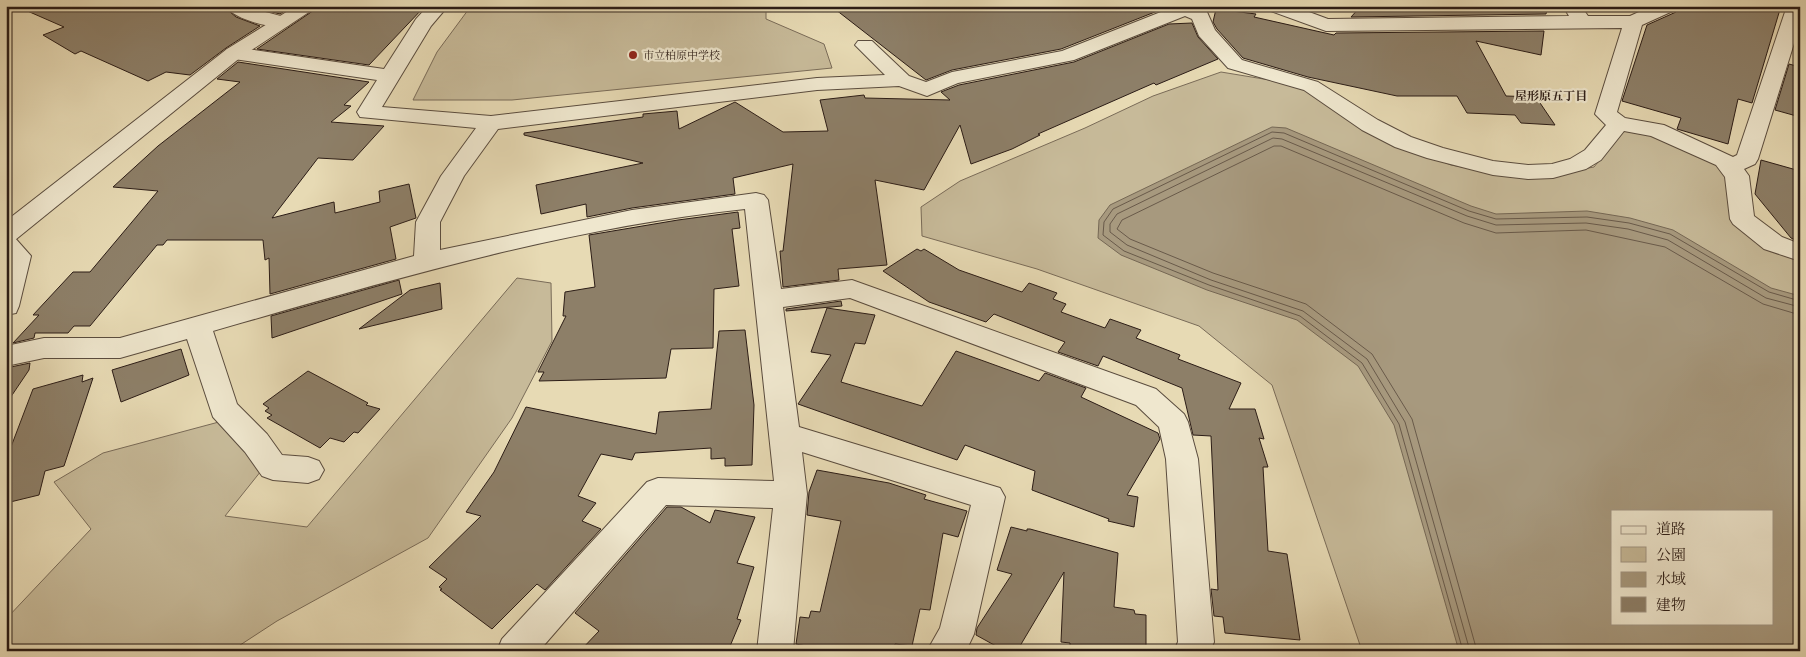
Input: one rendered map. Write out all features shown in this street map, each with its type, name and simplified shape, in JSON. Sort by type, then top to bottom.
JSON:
[{"type":"street","points":[[234,6],[250,15],[281,22]]},
{"type":"street","points":[[6,234],[234,54],[281,22],[309,6]]},
{"type":"street","points":[[439,6],[423,23],[368,112],[491,123],[817,84],[902,80]]},
{"type":"street","points":[[1274,6],[1326,25],[1577,14],[1633,22],[1668,6]]},
{"type":"street","points":[[1341,25],[1354,6]]},
{"type":"street","points":[[1729,166],[1747,159],[1796,6]]},
{"type":"street","points":[[865,45],[902,80],[927,90],[952,78],[1067,56],[1187,8],[1200,16],[1206,32],[1235,64],[1311,86],[1370,125],[1403,142],[1435,153],[1493,168],[1528,172],[1553,171],[1578,164],[1593,155],[1618,124]]},
{"type":"street","points":[[1633,22],[1606,114],[1618,124],[1656,130],[1690,143],[1724,160],[1737,176],[1742,219],[1773,243],[1800,253]]},
{"type":"street","points":[[234,54],[390,76]]},
{"type":"street","points":[[427,261],[428,222],[453,176],[491,123]]},
{"type":"street","points":[[6,356],[44,348],[120,348],[197,324],[427,261],[619,221],[721,203],[756,200],[790,494],[775,651]]},
{"type":"street","points":[[6,244],[18,256],[6,306]]},
{"type":"street","points":[[769,300],[852,289],[1146,398],[1173,422],[1182,459],[1196,642],[1192,651]]},
{"type":"street","points":[[197,324],[224,409],[256,443],[273,467],[308,470]]},
{"type":"street","points":[[784,435],[989,497],[956,634],[945,651]]},
{"type":"street","points":[[515,651],[658,491],[739,495],[790,494]]},
{"type":"green space","name":"市立柏原中学校","points":[[471,6],[766,6],[766,19],[824,44],[832,68],[512,100],[413,100],[437,52]]},
{"type":"green space","points":[[1221,72],[1300,85],[1385,139],[1451,165],[1528,179],[1594,167],[1621,134],[1618,124],[1724,160],[1742,219],[1800,253],[1800,651],[1362,651],[1272,385],[1199,326],[1037,269],[922,236],[921,207],[960,181],[1085,128],[1153,96]]},
{"type":"green space","points":[[517,278],[551,283],[552,341],[512,418],[428,538],[277,621],[231,651],[6,651],[6,619],[91,529],[54,482],[103,453],[230,419],[265,466],[225,516],[307,527]]},
{"type":"water","points":[[1272,127],[1286,128],[1471,206],[1496,214],[1587,211],[1630,218],[1673,230],[1771,288],[1800,296],[1800,651],[1459,651],[1394,425],[1358,366],[1297,320],[1207,290],[1121,255],[1098,238],[1099,220],[1110,205]]},
{"type":"building","points":[[16,6],[223,6],[236,17],[260,26],[190,75],[166,72],[148,81],[81,51],[75,54],[43,35],[64,27]]},
{"type":"building","points":[[249,6],[292,6],[280,14]]},
{"type":"building","points":[[320,6],[425,6],[369,65],[257,49]]},
{"type":"building","points":[[831,6],[1163,6],[1160,10],[1061,49],[952,70],[926,80]]},
{"type":"building","points":[[1361,6],[1389,8],[1548,6],[1546,14],[1351,17]]},
{"type":"building","points":[[1679,6],[1781,6],[1752,103],[1738,99],[1728,144],[1677,129],[1681,118],[1622,101],[1647,25],[1676,12]]},
{"type":"building","points":[[1216,9],[1256,14],[1254,17],[1334,35],[1336,33],[1544,31],[1541,55],[1476,41],[1506,96],[1536,97],[1555,125],[1521,123],[1515,115],[1467,113],[1457,96],[1397,96],[1308,77],[1243,58],[1213,22]]},
{"type":"building","points":[[1192,23],[1198,37],[1218,59],[1156,85],[1154,83],[1038,134],[1040,135],[1012,149],[971,164],[960,125],[924,190],[875,180],[887,265],[838,269],[839,280],[783,287],[780,251],[783,251],[793,164],[733,178],[735,194],[632,208],[587,217],[586,204],[541,214],[536,185],[643,163],[524,135],[524,133],[643,117],[643,114],[677,111],[679,129],[735,102],[783,132],[828,131],[820,100],[864,95],[865,98],[950,100],[941,92],[959,85],[1074,62],[1169,24]]},
{"type":"building","points":[[238,62],[369,82],[344,105],[351,106],[331,122],[384,126],[353,160],[318,158],[272,218],[334,202],[335,213],[380,202],[379,191],[409,184],[416,218],[390,227],[396,259],[270,294],[269,258],[265,260],[263,240],[167,240],[163,245],[157,245],[90,326],[74,326],[68,333],[35,333],[34,338],[13,343],[39,315],[33,315],[73,272],[90,272],[158,191],[113,187],[158,146],[240,82],[217,79]]},
{"type":"building","points":[[1789,64],[1800,67],[1800,117],[1775,110]]},
{"type":"building","points":[[1761,160],[1800,171],[1800,242],[1791,238],[1755,194]]},
{"type":"building","points":[[738,212],[740,228],[732,229],[739,286],[714,289],[713,348],[671,349],[666,378],[539,381],[544,372],[538,372],[566,316],[563,316],[565,292],[595,287],[589,235]]},
{"type":"building","points":[[917,249],[921,251],[924,249],[959,270],[1022,292],[1029,283],[1057,293],[1053,299],[1066,304],[1061,312],[1105,328],[1110,319],[1141,330],[1136,338],[1180,355],[1178,359],[1241,383],[1229,409],[1255,409],[1264,439],[1259,438],[1268,467],[1263,467],[1268,551],[1287,554],[1300,640],[1225,633],[1223,617],[1214,616],[1211,589],[1218,590],[1211,436],[1193,435],[1182,388],[1103,356],[1098,366],[1058,352],[1065,342],[994,314],[986,322],[929,302],[883,271]]},
{"type":"building","points":[[399,280],[402,294],[272,338],[271,316]]},
{"type":"building","points":[[440,283],[442,309],[359,329],[410,290]]},
{"type":"building","points":[[841,301],[842,306],[786,311],[786,309]]},
{"type":"building","points":[[827,308],[875,315],[865,344],[855,343],[841,382],[922,406],[956,351],[1039,381],[1045,373],[1086,388],[1081,397],[1158,433],[1160,439],[1127,495],[1138,497],[1134,527],[1108,521],[1109,519],[1032,490],[1035,471],[965,445],[957,460],[798,404],[831,355],[811,352]]},
{"type":"building","points":[[745,330],[754,405],[752,465],[725,466],[725,458],[711,459],[711,448],[635,453],[632,460],[601,454],[578,496],[596,503],[582,521],[601,529],[545,590],[537,584],[492,629],[440,590],[442,589],[439,587],[447,579],[429,567],[481,516],[466,512],[494,472],[526,407],[656,434],[659,412],[711,409],[719,331]]},
{"type":"building","points":[[181,349],[189,375],[121,402],[112,370]]},
{"type":"building","points":[[30,363],[29,370],[6,404],[6,368]]},
{"type":"building","points":[[308,371],[368,403],[366,405],[380,409],[358,433],[354,432],[344,442],[330,438],[320,448],[267,418],[272,415],[265,411],[269,408],[263,404]]},
{"type":"building","points":[[83,375],[82,382],[93,378],[64,466],[45,471],[39,495],[6,503],[6,460],[33,389]]},
{"type":"building","points":[[817,470],[889,483],[926,495],[924,499],[967,511],[958,537],[943,533],[930,610],[920,609],[912,646],[895,644],[894,651],[832,651],[796,644],[800,617],[809,618],[811,611],[820,612],[841,521],[807,515],[809,492]]},
{"type":"building","points":[[667,507],[681,507],[710,523],[715,510],[755,517],[737,563],[754,567],[737,619],[741,620],[728,651],[580,651],[599,631],[575,613]]},
{"type":"building","points":[[1011,527],[1027,531],[1027,529],[1030,529],[1118,553],[1114,607],[1134,610],[1135,614],[1146,615],[1146,651],[1070,651],[1070,643],[1061,642],[1064,572],[1017,651],[1005,651],[976,635],[977,628],[1012,574],[997,570]]},
{"type":"place","name":"市立柏原中学校","points":[[633,55]]},
{"type":"district","name":"屋形原五丁目","points":[[1551,96]]}]
